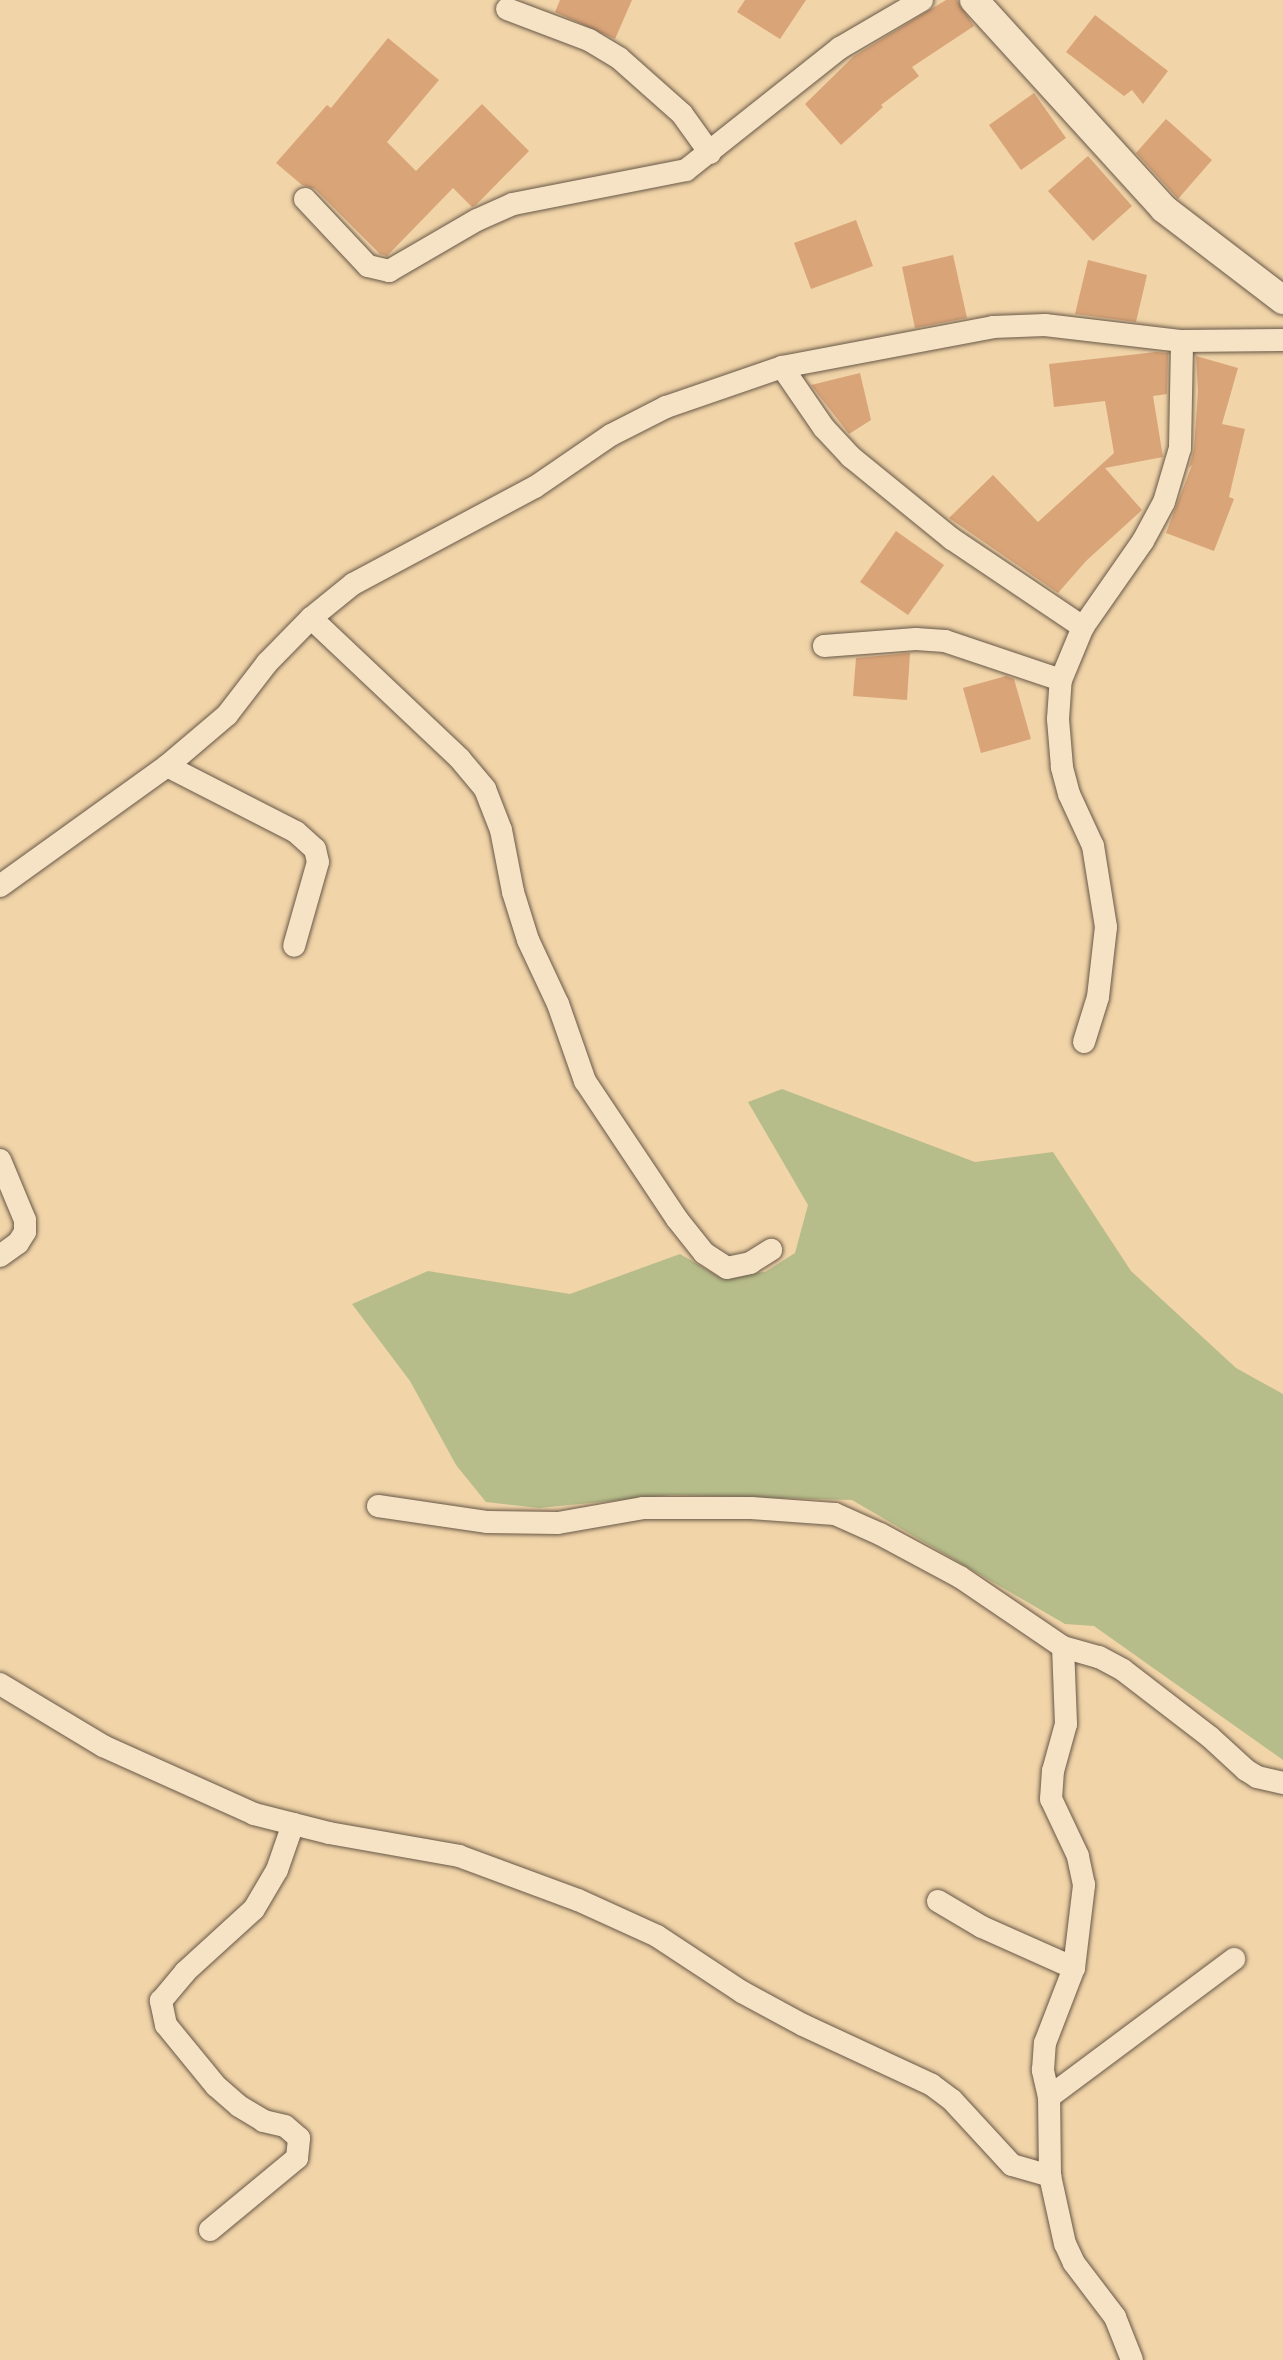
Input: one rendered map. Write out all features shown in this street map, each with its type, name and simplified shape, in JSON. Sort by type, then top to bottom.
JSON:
[{"type":"street","points":[[305,199],[368,266],[389,271],[477,220],[513,204],[550,194],[661,177],[686,170],[840,48],[922,0]]},
{"type":"street","points":[[974,0],[1164,209],[1283,300]]},
{"type":"street","points":[[507,9],[589,40],[619,58],[682,114],[710,153]]},
{"type":"street","points":[[0,886],[167,766],[227,715],[267,663],[311,618],[353,584],[535,487],[611,435],[712,389],[782,367],[1018,325],[1072,327],[1182,341],[1283,340]]},
{"type":"street","points":[[1084,1042],[1098,997],[1106,927],[1093,846],[1069,794],[1062,767],[1058,719],[1061,680],[1083,627],[1143,541],[1168,491],[1180,448],[1183,420],[1182,341]]},
{"type":"street","points":[[782,367],[824,428],[851,457],[952,539],[1083,627]]},
{"type":"street","points":[[311,618],[460,759],[485,789],[501,830],[513,892],[528,940],[558,1004],[585,1081],[677,1219],[704,1253],[727,1268],[750,1263],[771,1250]]},
{"type":"street","points":[[824,646],[916,639],[945,641],[1061,680]]},
{"type":"street","points":[[167,766],[296,832],[315,849],[318,862],[294,946]]},
{"type":"street","points":[[0,1160],[25,1220],[25,1232],[18,1243],[0,1256]]},
{"type":"street","points":[[378,1506],[488,1522],[558,1523],[643,1508],[751,1508],[835,1514],[960,1577],[1063,1647],[1099,1657],[1123,1670],[1257,1777],[1283,1783]]},
{"type":"street","points":[[1063,1647],[1066,1724],[1053,1771],[1051,1799],[1078,1856],[1084,1885],[1074,1968],[1045,2043],[1043,2070],[1049,2097],[1050,2176],[1065,2244],[1074,2263],[1115,2317],[1132,2360]]},
{"type":"street","points":[[0,1684],[103,1746],[211,1797],[293,1824],[459,1856],[578,1900],[657,1936],[742,1992],[803,2025],[932,2085],[952,2100],[1012,2165],[1050,2176]]},
{"type":"street","points":[[210,2230],[290,2166],[297,2158],[299,2138],[285,2126],[264,2121],[239,2106],[216,2086],[166,2025],[161,2001],[185,1972],[254,1909],[277,1870],[293,1824]]},
{"type":"street","points":[[938,1901],[982,1927],[1074,1968]]},
{"type":"street","points":[[1049,2097],[1234,1959]]},
{"type":"green space","points":[[782,1089],[975,1162],[1053,1152],[1131,1271],[1236,1368],[1283,1394],[1283,1760],[1094,1626],[1065,1624],[852,1500],[672,1495],[539,1508],[486,1502],[456,1465],[410,1381],[352,1304],[428,1271],[570,1294],[680,1254],[718,1276],[765,1272],[795,1253],[808,1205],[748,1102]]},
{"type":"building","points":[[560,0],[632,0],[615,39],[555,12]]},
{"type":"building","points":[[745,0],[806,0],[780,39],[737,12]]},
{"type":"building","points":[[946,0],[957,0],[974,26],[912,67],[919,76],[881,105],[883,107],[841,145],[805,104],[854,56]]},
{"type":"building","points":[[1095,15],[1168,71],[1143,104],[1132,90],[1124,96],[1066,52]]},
{"type":"building","points":[[388,38],[439,80],[387,142],[416,171],[482,104],[529,151],[472,207],[453,188],[387,256],[380,254],[315,189],[302,185],[276,163],[327,105],[331,108]]},
{"type":"building","points":[[1034,93],[1066,138],[1021,170],[989,125]]},
{"type":"building","points":[[1166,119],[1212,160],[1178,199],[1136,153]]},
{"type":"building","points":[[1088,156],[1132,206],[1093,241],[1048,191]]},
{"type":"building","points":[[856,220],[873,266],[811,289],[794,243]]},
{"type":"building","points":[[953,255],[967,318],[915,328],[902,267]]},
{"type":"building","points":[[1088,260],[1147,275],[1136,322],[1075,314]]},
{"type":"building","points":[[1168,353],[1167,394],[1153,396],[1163,457],[1105,468],[1142,510],[1086,561],[1058,593],[949,518],[993,475],[1038,522],[1114,453],[1105,401],[1054,407],[1049,364]]},
{"type":"building","points":[[1196,356],[1238,368],[1222,424],[1245,429],[1229,497],[1234,499],[1214,551],[1166,533],[1192,465],[1189,468],[1194,449],[1198,391]]},
{"type":"building","points":[[860,373],[871,420],[849,434],[811,385]]},
{"type":"building","points":[[896,531],[944,565],[908,615],[860,582]]},
{"type":"building","points":[[910,653],[907,700],[853,696],[856,658]]},
{"type":"building","points":[[1006,676],[1014,679],[1031,739],[981,753],[963,688]]}]
